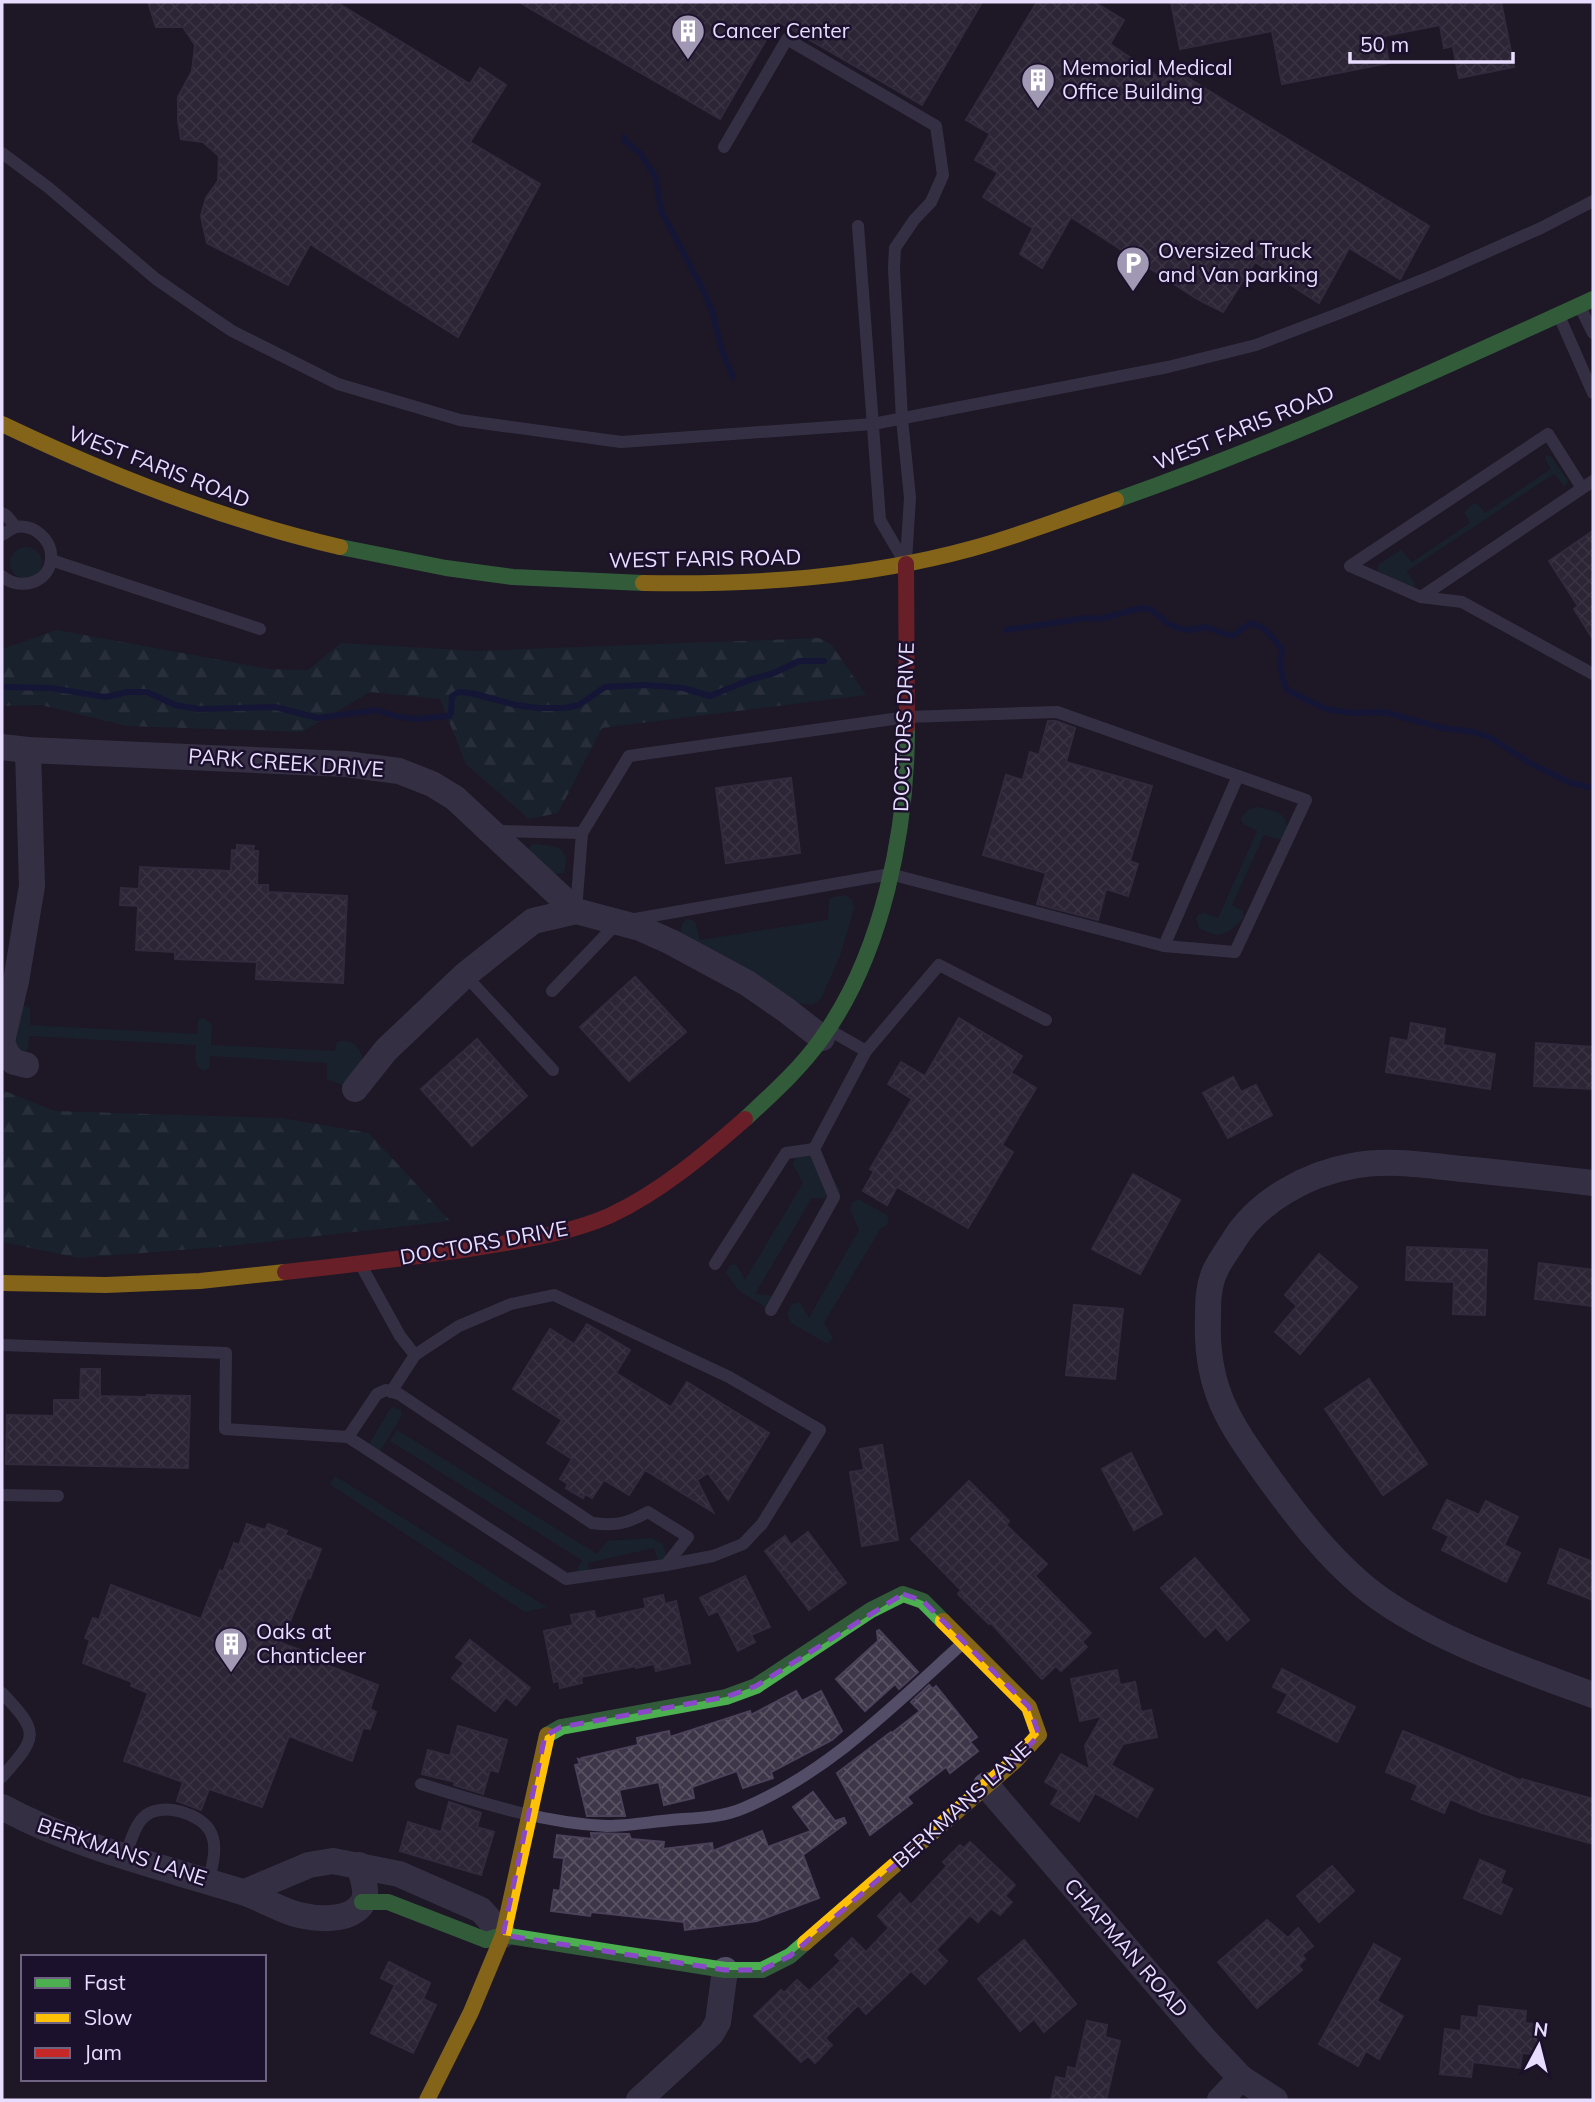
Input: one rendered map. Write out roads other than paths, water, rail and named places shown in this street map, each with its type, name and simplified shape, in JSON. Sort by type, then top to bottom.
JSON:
[{"type":"street","name":"WEST FARIS ROAD","points":[[2,424],[67,457],[162,494],[326,545],[428,565],[516,577],[678,584],[767,582],[906,564],[1012,536],[1232,458],[1586,302]]},
{"type":"street","name":"DOCTORS DRIVE","points":[[2,1283],[106,1285],[200,1281],[360,1264],[495,1245],[561,1231],[610,1215],[662,1185],[711,1149],[774,1092],[825,1034],[860,974],[885,897],[901,820],[907,749],[906,564]]},
{"type":"street","name":"PARK CREEK DRIVE","points":[[2,747],[345,764],[386,768],[432,784],[455,798],[492,830],[576,911],[640,928],[671,942],[747,983],[825,1034]]},
{"type":"street","points":[[26,1065],[14,1062],[6,1053],[2,1041],[16,981],[32,886],[29,750]]},
{"type":"street","points":[[355,1089],[386,1050],[466,975],[533,921],[576,911]]},
{"type":"street","points":[[1593,1183],[1379,1162],[1321,1174],[1285,1192],[1254,1216],[1238,1234],[1214,1272],[1208,1295],[1207,1331],[1211,1370],[1222,1406],[1234,1430],[1290,1508],[1328,1554],[1362,1585],[1392,1607],[1444,1636],[1593,1695]]},
{"type":"street","name":"DOCTORS DRIVE","points":[[2,1273],[52,1284]]},
{"type":"street","name":"BERKMANS LANE","points":[[2,1807],[54,1833],[245,1892],[299,1915],[333,1918],[355,1911],[362,1902],[388,1902],[486,1940],[503,1935],[725,1970],[762,1970],[790,1956],[1015,1761],[1039,1735],[1029,1707],[923,1601],[903,1594],[871,1610],[756,1686],[726,1697],[561,1727],[545,1736],[503,1935]]},
{"type":"street","name":"CHAPMAN ROAD","points":[[986,1785],[1207,2042],[1241,2078],[1275,2100]]},
{"type":"street","points":[[245,1892],[309,1865],[333,1861],[359,1865],[399,1874],[481,1910],[503,1935],[471,2012],[427,2100]]},
{"type":"street","points":[[359,1865],[367,1893],[362,1902]]},
{"type":"street","points":[[639,2100],[711,2034],[718,2022],[725,1970]]},
{"type":"street","points":[[1220,2100],[1241,2078]]},
{"type":"lane","points":[[724,147],[787,39],[936,126],[943,175],[931,202],[914,220],[895,248],[902,419],[910,498],[906,564]]},
{"type":"lane","points":[[2,153],[49,188],[156,279],[232,331],[338,384],[460,420],[621,442],[873,424],[1168,367],[1256,345],[1437,274],[1541,228],[1593,201]]},
{"type":"lane","points":[[858,226],[880,520],[906,564]]},
{"type":"lane","points":[[1586,302],[1593,333]]},
{"type":"lane","points":[[1558,315],[1593,393]]},
{"type":"lane","points":[[1421,597],[1588,485],[1548,434],[1350,566],[1421,597],[1462,602],[1593,674]]},
{"type":"lane","points":[[2,513],[16,527]]},
{"type":"lane","points":[[2,535],[16,527],[34,529],[48,542],[51,560],[43,576],[27,585],[9,583],[2,576]]},
{"type":"lane","points":[[51,560],[260,629]]},
{"type":"lane","points":[[552,991],[618,922],[890,874],[1164,946],[1235,952],[1306,800],[1057,712],[907,717],[629,756],[582,833],[576,911]]},
{"type":"lane","points":[[1164,946],[1238,776]]},
{"type":"lane","points":[[492,830],[582,833]]},
{"type":"lane","points":[[814,1149],[866,1051],[939,965],[1046,1020]]},
{"type":"lane","points":[[466,975],[553,1070]]},
{"type":"lane","points":[[825,1034],[866,1051]]},
{"type":"lane","points":[[715,1264],[786,1153],[814,1149]]},
{"type":"lane","points":[[771,1310],[834,1197],[814,1149]]},
{"type":"lane","points":[[360,1264],[400,1336],[415,1355]]},
{"type":"lane","points":[[2,1345],[226,1353],[225,1429],[348,1437],[566,1580],[713,1556],[743,1544],[762,1524],[820,1430],[729,1377],[554,1295],[511,1304],[459,1326],[415,1355],[391,1392]]},
{"type":"lane","points":[[348,1437],[377,1394],[386,1390],[399,1394],[592,1522],[613,1525],[629,1522],[648,1512],[688,1536],[666,1565]]},
{"type":"lane","points":[[2,1495],[58,1496]]},
{"type":"lane","points":[[421,1784],[528,1815],[609,1826],[717,1816],[742,1809],[776,1792],[842,1751],[965,1642]]},
{"type":"lane","points":[[2,1693],[27,1721],[30,1734],[25,1751],[2,1777]]},
{"type":"lane","points":[[125,1857],[136,1828],[144,1816],[154,1811],[183,1812],[201,1819],[211,1831],[215,1848],[209,1881]]},
{"type":"waterway","points":[[624,137],[625,141],[640,153],[656,178],[661,210],[704,292],[733,377]]},
{"type":"waterway","points":[[1006,630],[1086,618],[1100,619],[1141,608],[1152,610],[1167,623],[1178,628],[1190,630],[1205,627],[1232,636],[1251,623],[1265,629],[1282,649],[1280,665],[1285,686],[1289,691],[1311,702],[1326,709],[1353,713],[1384,712],[1443,728],[1474,732],[1491,738],[1530,763],[1571,783],[1593,788]]},
{"type":"waterway","points":[[2,687],[51,688],[105,697],[128,692],[147,692],[175,705],[198,709],[275,707],[318,718],[376,710],[416,719],[449,716],[452,696],[459,692],[538,708],[579,705],[605,687],[646,685],[683,688],[710,696],[799,661],[824,661]]},
{"type":"place","name":"Cancer Center","points":[[688,61]]},
{"type":"place","name":"Memorial Medical Office Building","points":[[1038,110]]},
{"type":"place","name":"Oversized Truck and Van parking","points":[[1133,293]]},
{"type":"place","name":"Oaks at Chanticleer","points":[[231,1674]]}]
